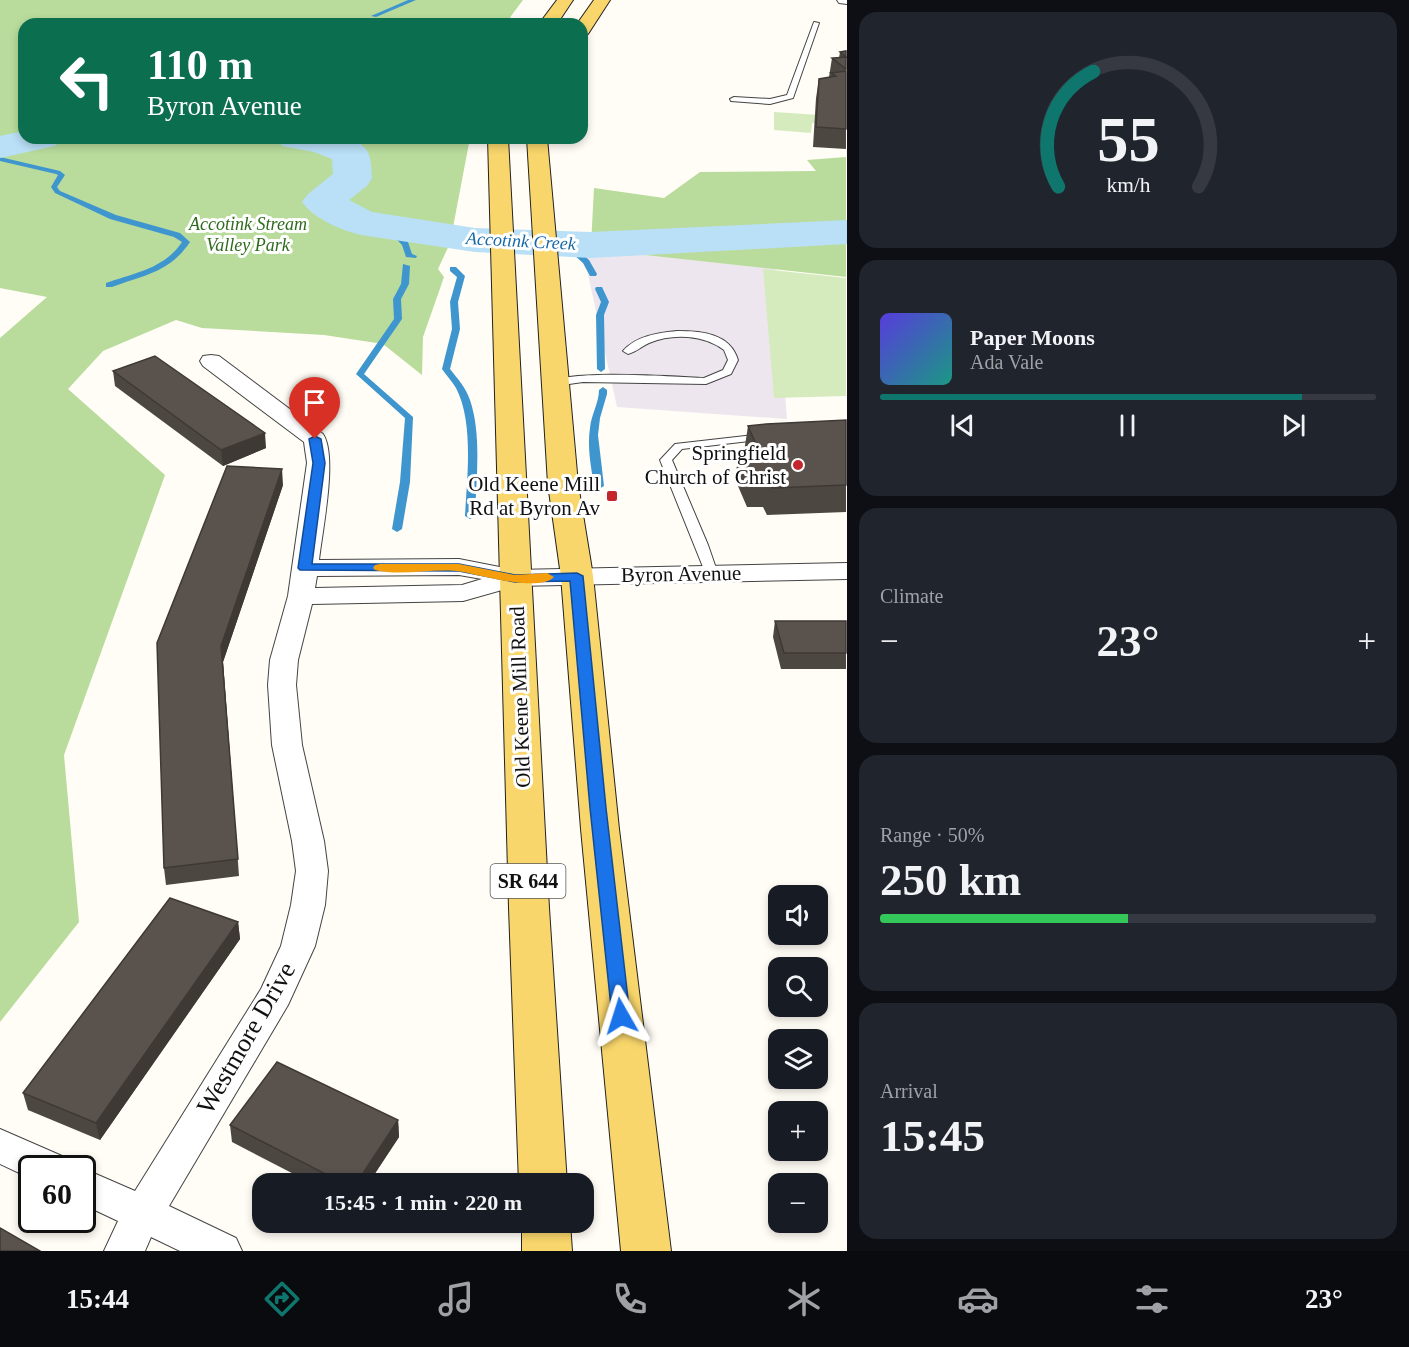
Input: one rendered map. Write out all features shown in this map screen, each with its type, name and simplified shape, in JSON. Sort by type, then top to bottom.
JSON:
[{"type":"main road","points":[[552,18],[565,0]]},
{"type":"main road","points":[[588,21],[602,0]]},
{"type":"main road","name":"Old Keene Mill Road","points":[[498,144],[515,579],[542,1173]]},
{"type":"main road","points":[[537,144],[563,484],[577,576],[601,840],[646,1251]]},
{"type":"main road","points":[[546,1233],[547,1251]]},
{"type":"street","name":"Westmore Drive","points":[[124,1251],[143,1213],[276,995],[298,946],[308,905],[312,871],[308,841],[287,746],[282,685],[284,660],[303,582],[319,463],[315,439],[211,361]]},
{"type":"street","name":"Byron Avenue","points":[[515,579],[846,571]]},
{"type":"street","points":[[303,582],[463,593],[515,579]]},
{"type":"street","points":[[0,1146],[20,1155]]},
{"type":"street","points":[[96,1191],[222,1251]]},
{"type":"lane","points":[[734,99],[769,102],[781,101],[790,96],[816,23]]},
{"type":"lane","points":[[555,382],[583,379],[706,381],[728,372],[734,360],[729,348],[717,341],[696,335],[650,337],[635,344],[628,351]]},
{"type":"lane","points":[[712,574],[698,532],[675,486],[666,460],[679,446],[772,437]]},
{"type":"shaded area","points":[[583,252],[626,253],[775,269],[787,419],[617,407]]},
{"type":"green space","name":"Accotink Stream Valley Park","points":[[0,0],[523,0],[510,18],[18,18],[18,144],[469,144],[450,243],[438,269],[444,277],[423,337],[422,375],[383,344],[324,335],[202,328],[176,320],[103,351],[68,389],[165,475],[64,755],[79,922],[0,1022],[0,338],[47,297],[0,288]]},
{"type":"green space","points":[[774,112],[820,115],[818,123],[812,123],[811,133],[774,130]]},
{"type":"green space","points":[[846,157],[846,230],[792,231],[846,239],[846,277],[626,253],[674,252],[718,240],[591,245],[594,188],[664,198],[700,172],[816,171],[807,160]]},
{"type":"green space","points":[[763,269],[846,278],[846,396],[774,398]]},
{"type":"building","points":[[846,57],[846,69],[832,58]]},
{"type":"building","points":[[846,71],[846,129],[816,127],[819,79],[836,76],[831,73]]},
{"type":"building","points":[[155,356],[265,433],[221,450],[113,371]]},
{"type":"building","points":[[846,420],[846,485],[772,488],[768,479],[751,480],[739,452],[759,451],[748,426]]},
{"type":"building","points":[[227,466],[282,469],[221,646],[238,859],[164,868],[157,643]]},
{"type":"building","points":[[775,621],[846,621],[846,653],[784,653]]},
{"type":"building","points":[[170,898],[238,922],[96,1123],[23,1093]]},
{"type":"building","points":[[277,1062],[398,1120],[363,1173],[324,1173],[230,1125]]},
{"type":"building","points":[[0,1228],[40,1251],[0,1251]]},
{"type":"waterway","points":[[374,16],[413,0]]},
{"type":"waterway","name":"Accotink Creek","points":[[0,147],[18,143]]},
{"type":"waterway","name":"Accotink Creek","points":[[327,144],[350,153],[353,178],[322,202],[361,223],[475,240],[591,245],[847,232]]},
{"type":"waterway","points":[[0,159],[58,172],[62,175],[54,187],[57,192],[113,217],[177,235],[186,242],[179,252],[162,266],[109,285]]},
{"type":"waterway","points":[[390,227],[405,244],[409,255],[413,256]]},
{"type":"waterway","points":[[567,244],[586,262],[593,274]]},
{"type":"waterway","points":[[397,529],[405,482],[409,417],[360,374],[398,319],[397,299],[405,284],[406,266]]},
{"type":"waterway","points":[[453,269],[461,276],[454,302],[456,329],[446,369],[460,388],[469,415],[472,450],[470,516]]},
{"type":"waterway","points":[[599,289],[605,302],[600,315],[601,369]]},
{"type":"waterway","points":[[599,486],[594,452],[594,426],[603,398],[603,390]]},
{"type":"slow traffic","points":[[380,568],[459,567],[515,579],[547,577]]},
{"type":"place","name":"Springfield Church of Christ","points":[[798,465]]},
{"type":"place","name":"Old Keene Mill Rd at Byron Av","points":[[612,496]]},
{"type":"route","points":[[315,439],[319,463],[305,568],[459,567],[515,579],[577,576],[598,808],[621,1016]]}]
